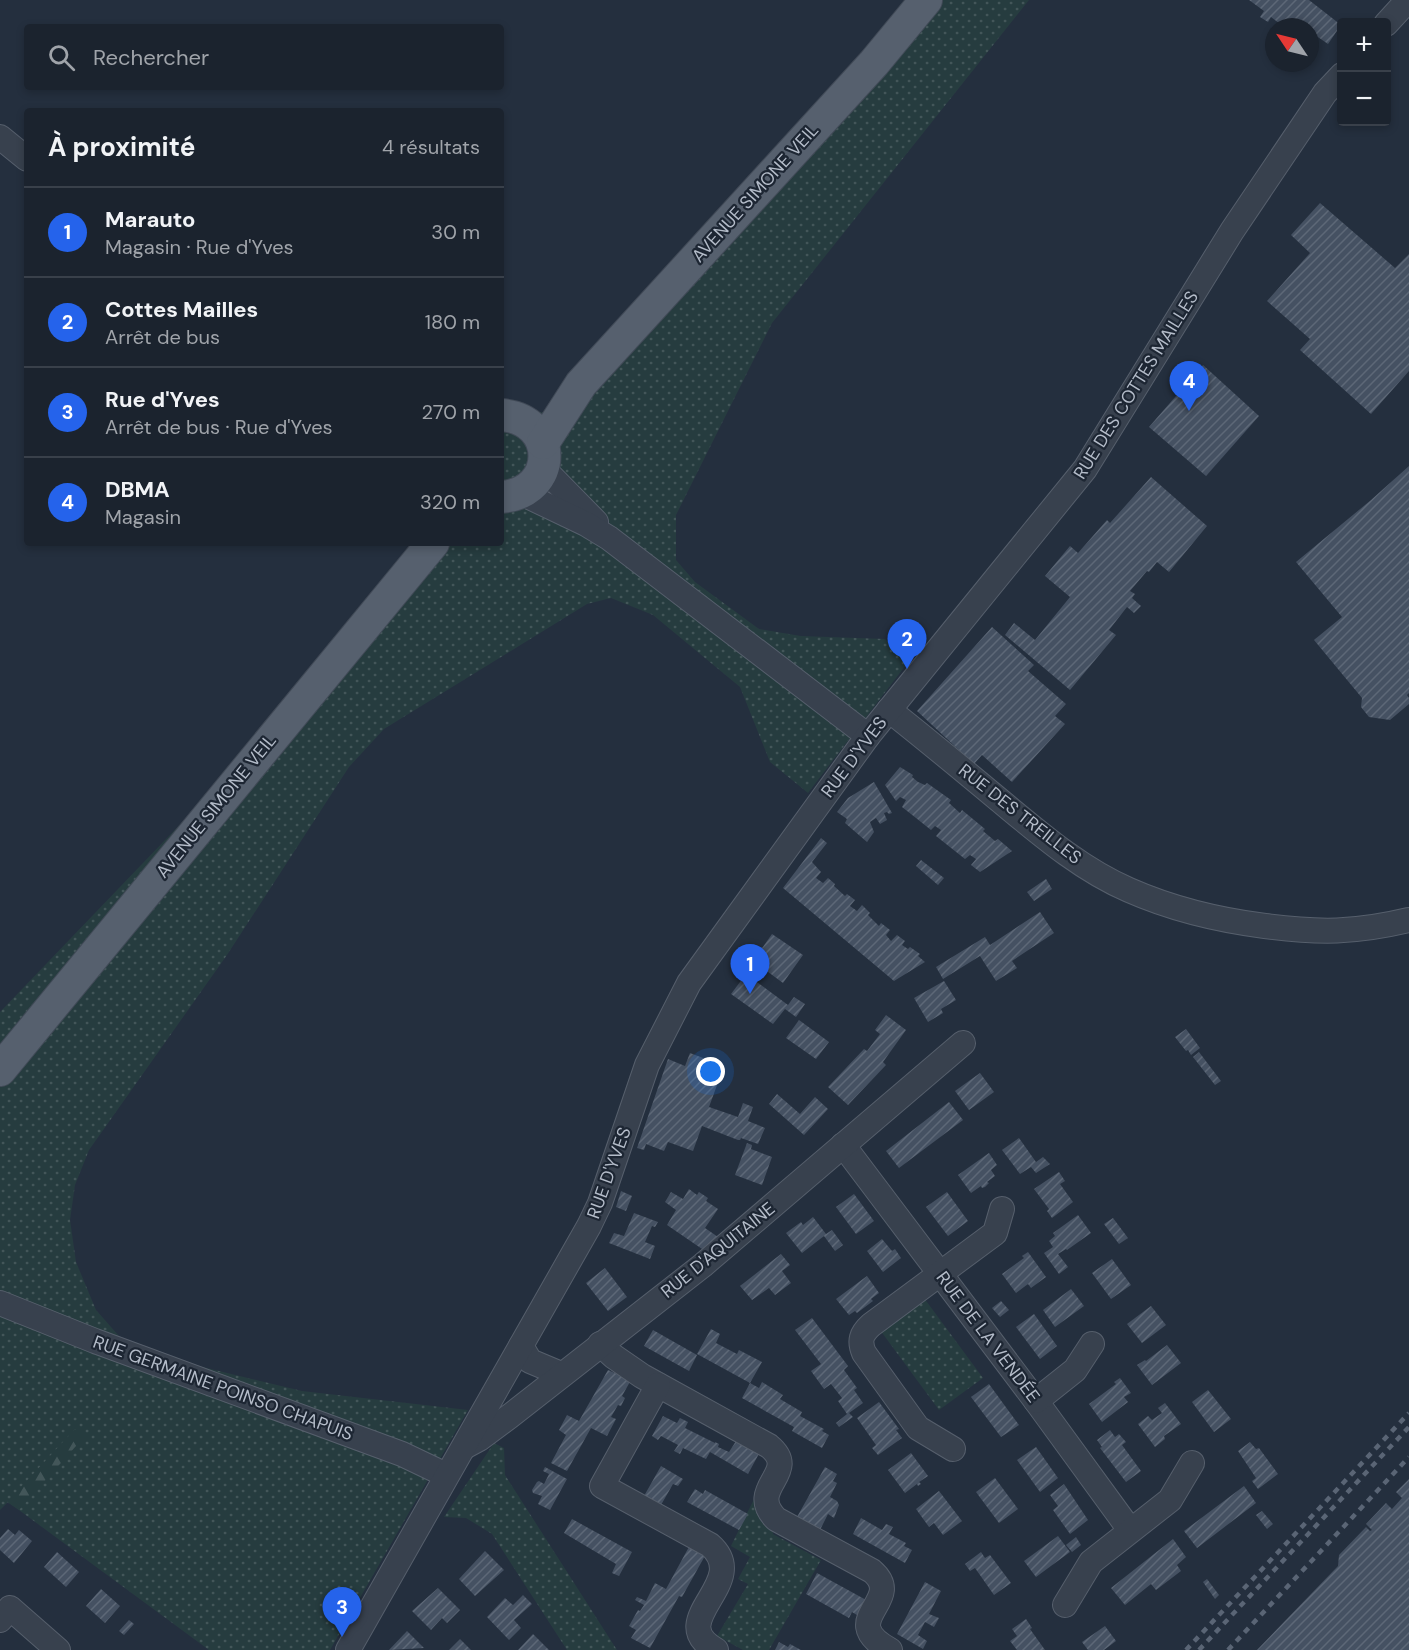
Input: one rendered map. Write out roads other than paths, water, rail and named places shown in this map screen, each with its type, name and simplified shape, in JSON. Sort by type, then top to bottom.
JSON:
[{"type":"main road","name":"AVENUE SIMONE VEIL","points":[[581,384],[874,63],[926,0]]},
{"type":"main road","points":[[506,416],[553,399],[581,384]]},
{"type":"main road","points":[[511,495],[531,487],[538,478],[543,456],[581,384]]},
{"type":"main road","points":[[506,416],[528,423],[536,430],[543,456]]},
{"type":"main road","name":"AVENUE SIMONE VEIL","points":[[0,1070],[431,546]]},
{"type":"street","points":[[1391,19],[1408,0]]},
{"type":"street","name":"RUE DES COTTES MAILLES","points":[[889,710],[1085,469],[1232,231],[1325,93],[1337,80]]},
{"type":"street","points":[[0,137],[24,157]]},
{"type":"street","points":[[543,456],[609,538]]},
{"type":"street","points":[[511,495],[586,524],[609,538],[868,736]]},
{"type":"street","name":"RUE D'YVES","points":[[348,1650],[590,1226],[648,1065],[689,983],[889,710]]},
{"type":"street","name":"RUE DES TREILLES","points":[[889,710],[1042,835],[1095,872],[1126,890],[1192,913],[1294,930],[1340,932],[1377,928],[1409,920]]},
{"type":"street","name":"RUE D'AQUITAINE","points":[[464,1447],[485,1435],[703,1265],[963,1043]]},
{"type":"street","name":"RUE DE LA VENDÉE","points":[[843,1145],[1130,1530]]},
{"type":"street","points":[[953,1449],[918,1428],[864,1353],[860,1344],[863,1332],[871,1325],[995,1233],[1002,1209]]},
{"type":"street","name":"RUE GERMAINE POINSO CHAPUIS","points":[[0,1303],[41,1321],[402,1454],[446,1475]]},
{"type":"street","points":[[600,1344],[613,1356],[658,1385],[769,1446],[777,1453],[780,1461],[779,1471],[767,1493],[765,1503],[768,1511],[776,1519],[878,1576],[881,1595],[868,1620],[867,1628],[871,1637],[890,1650]]},
{"type":"street","points":[[1036,1401],[1075,1370],[1092,1344]]},
{"type":"street","points":[[521,1346],[530,1361],[561,1374]]},
{"type":"street","points":[[507,1371],[517,1385],[540,1393]]},
{"type":"street","points":[[658,1385],[596,1488],[711,1545],[717,1551],[724,1569],[698,1626],[701,1638],[716,1650]]},
{"type":"street","points":[[1065,1605],[1091,1562],[1170,1500],[1192,1463]]},
{"type":"street","points":[[0,1620],[10,1608],[58,1650]]},
{"type":"railway","points":[[1186,1650],[1409,1413]]},
{"type":"railway","points":[[1199,1650],[1409,1427]]},
{"type":"railway","points":[[1228,1650],[1409,1457]]},
{"type":"place","name":"DBMA","points":[[1189,411]]},
{"type":"place","name":"Cottes Mailles","points":[[907,669]]},
{"type":"place","name":"Marauto","points":[[750,994]]},
{"type":"place","name":"Rue d'Yves","points":[[342,1637]]}]
